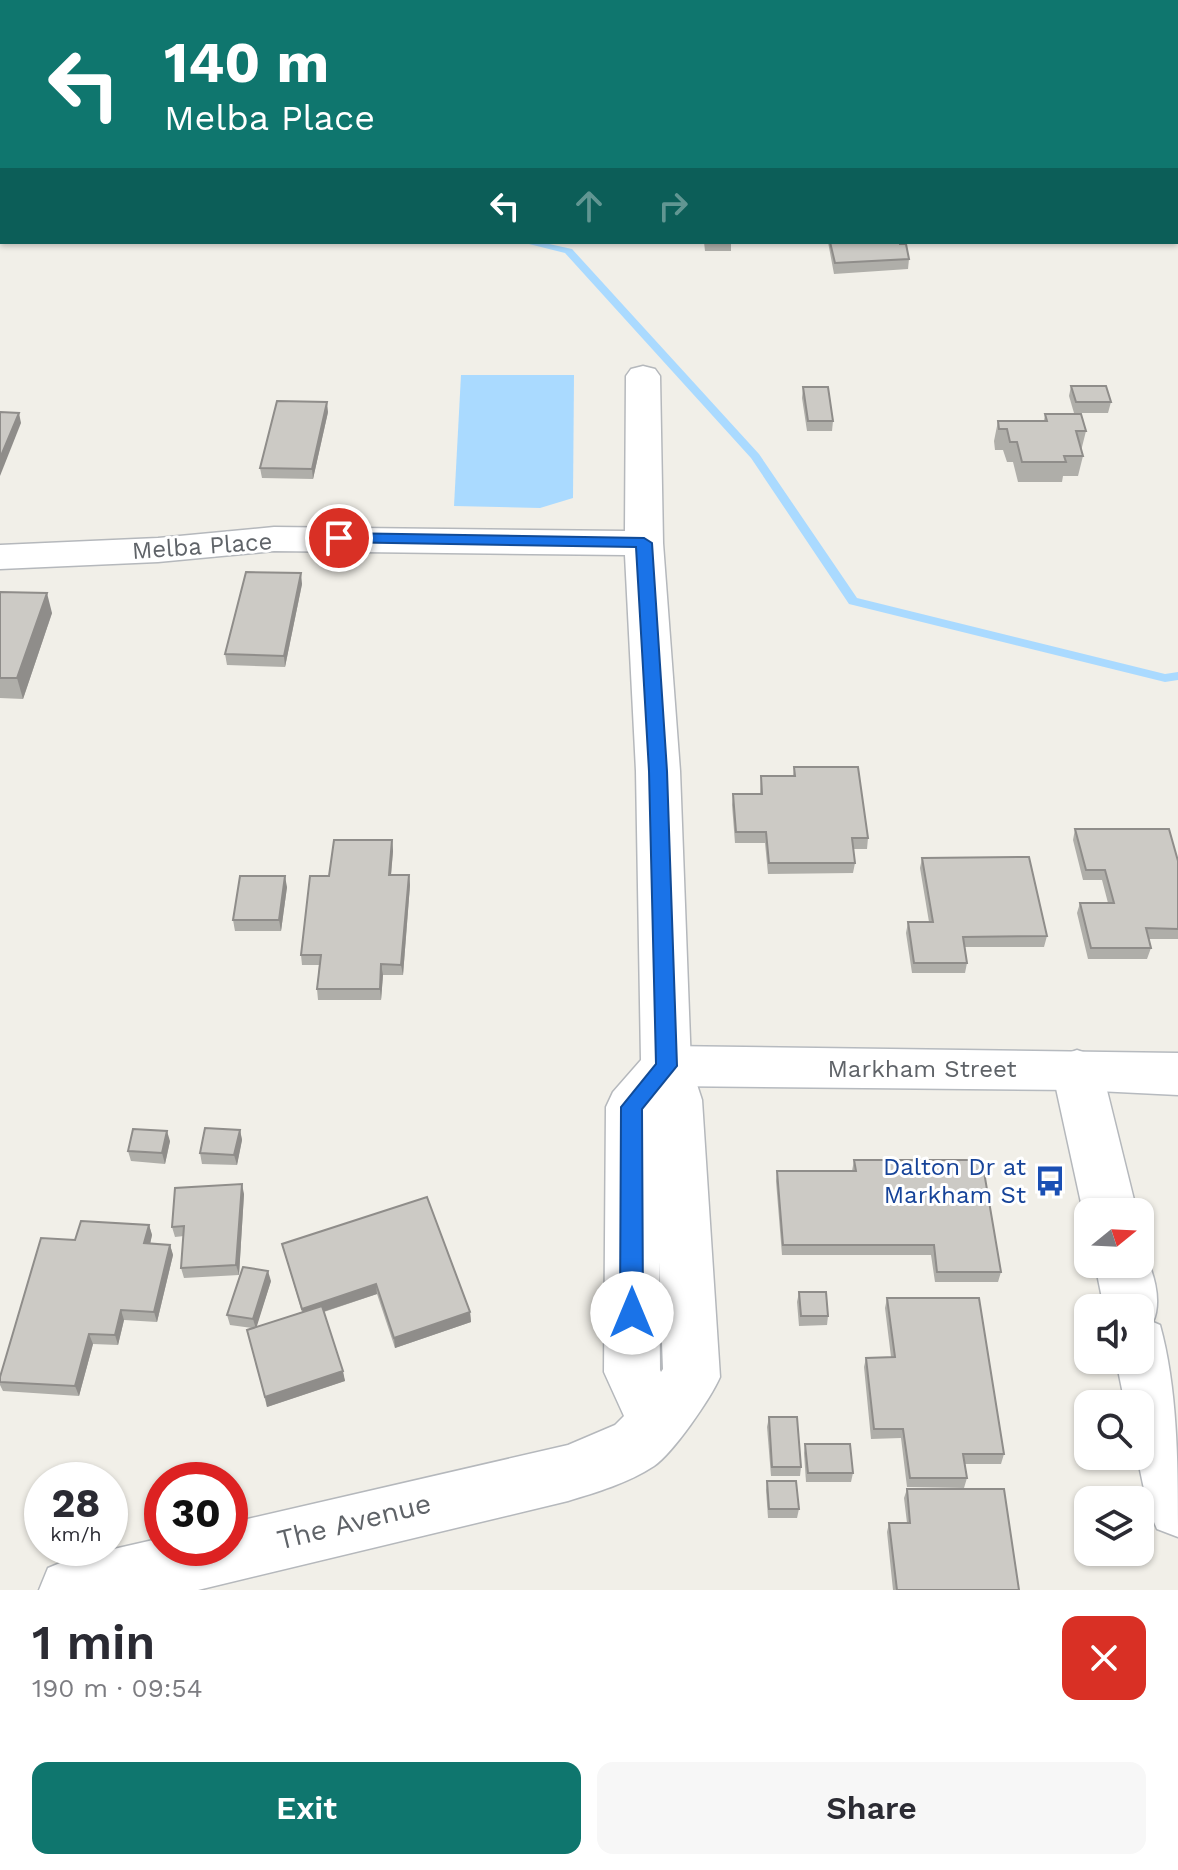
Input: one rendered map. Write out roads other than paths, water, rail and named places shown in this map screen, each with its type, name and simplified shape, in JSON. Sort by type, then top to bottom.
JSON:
[{"type":"street","points":[[643,376],[644,543],[658,771],[666,1066]]},
{"type":"street","name":"Melba Place","points":[[0,557],[158,550],[274,539],[644,543]]},
{"type":"street","name":"Markham Street","points":[[666,1066],[1077,1070],[1178,1074]]},
{"type":"street","name":"The Avenue","points":[[70,1590],[568,1473],[605,1461],[645,1432],[692,1377],[677,1100],[666,1066]]},
{"type":"street","points":[[1077,1070],[1107,1198]]},
{"type":"street","points":[[1147,1374],[1178,1508]]},
{"type":"water","points":[[461,375],[574,375],[573,498],[540,508],[454,506]]},
{"type":"waterway","points":[[535,244],[568,251],[755,456],[853,601],[1165,678],[1178,676]]},
{"type":"place","name":"Dalton Dr at Markham St","points":[[1050,1181]]}]
